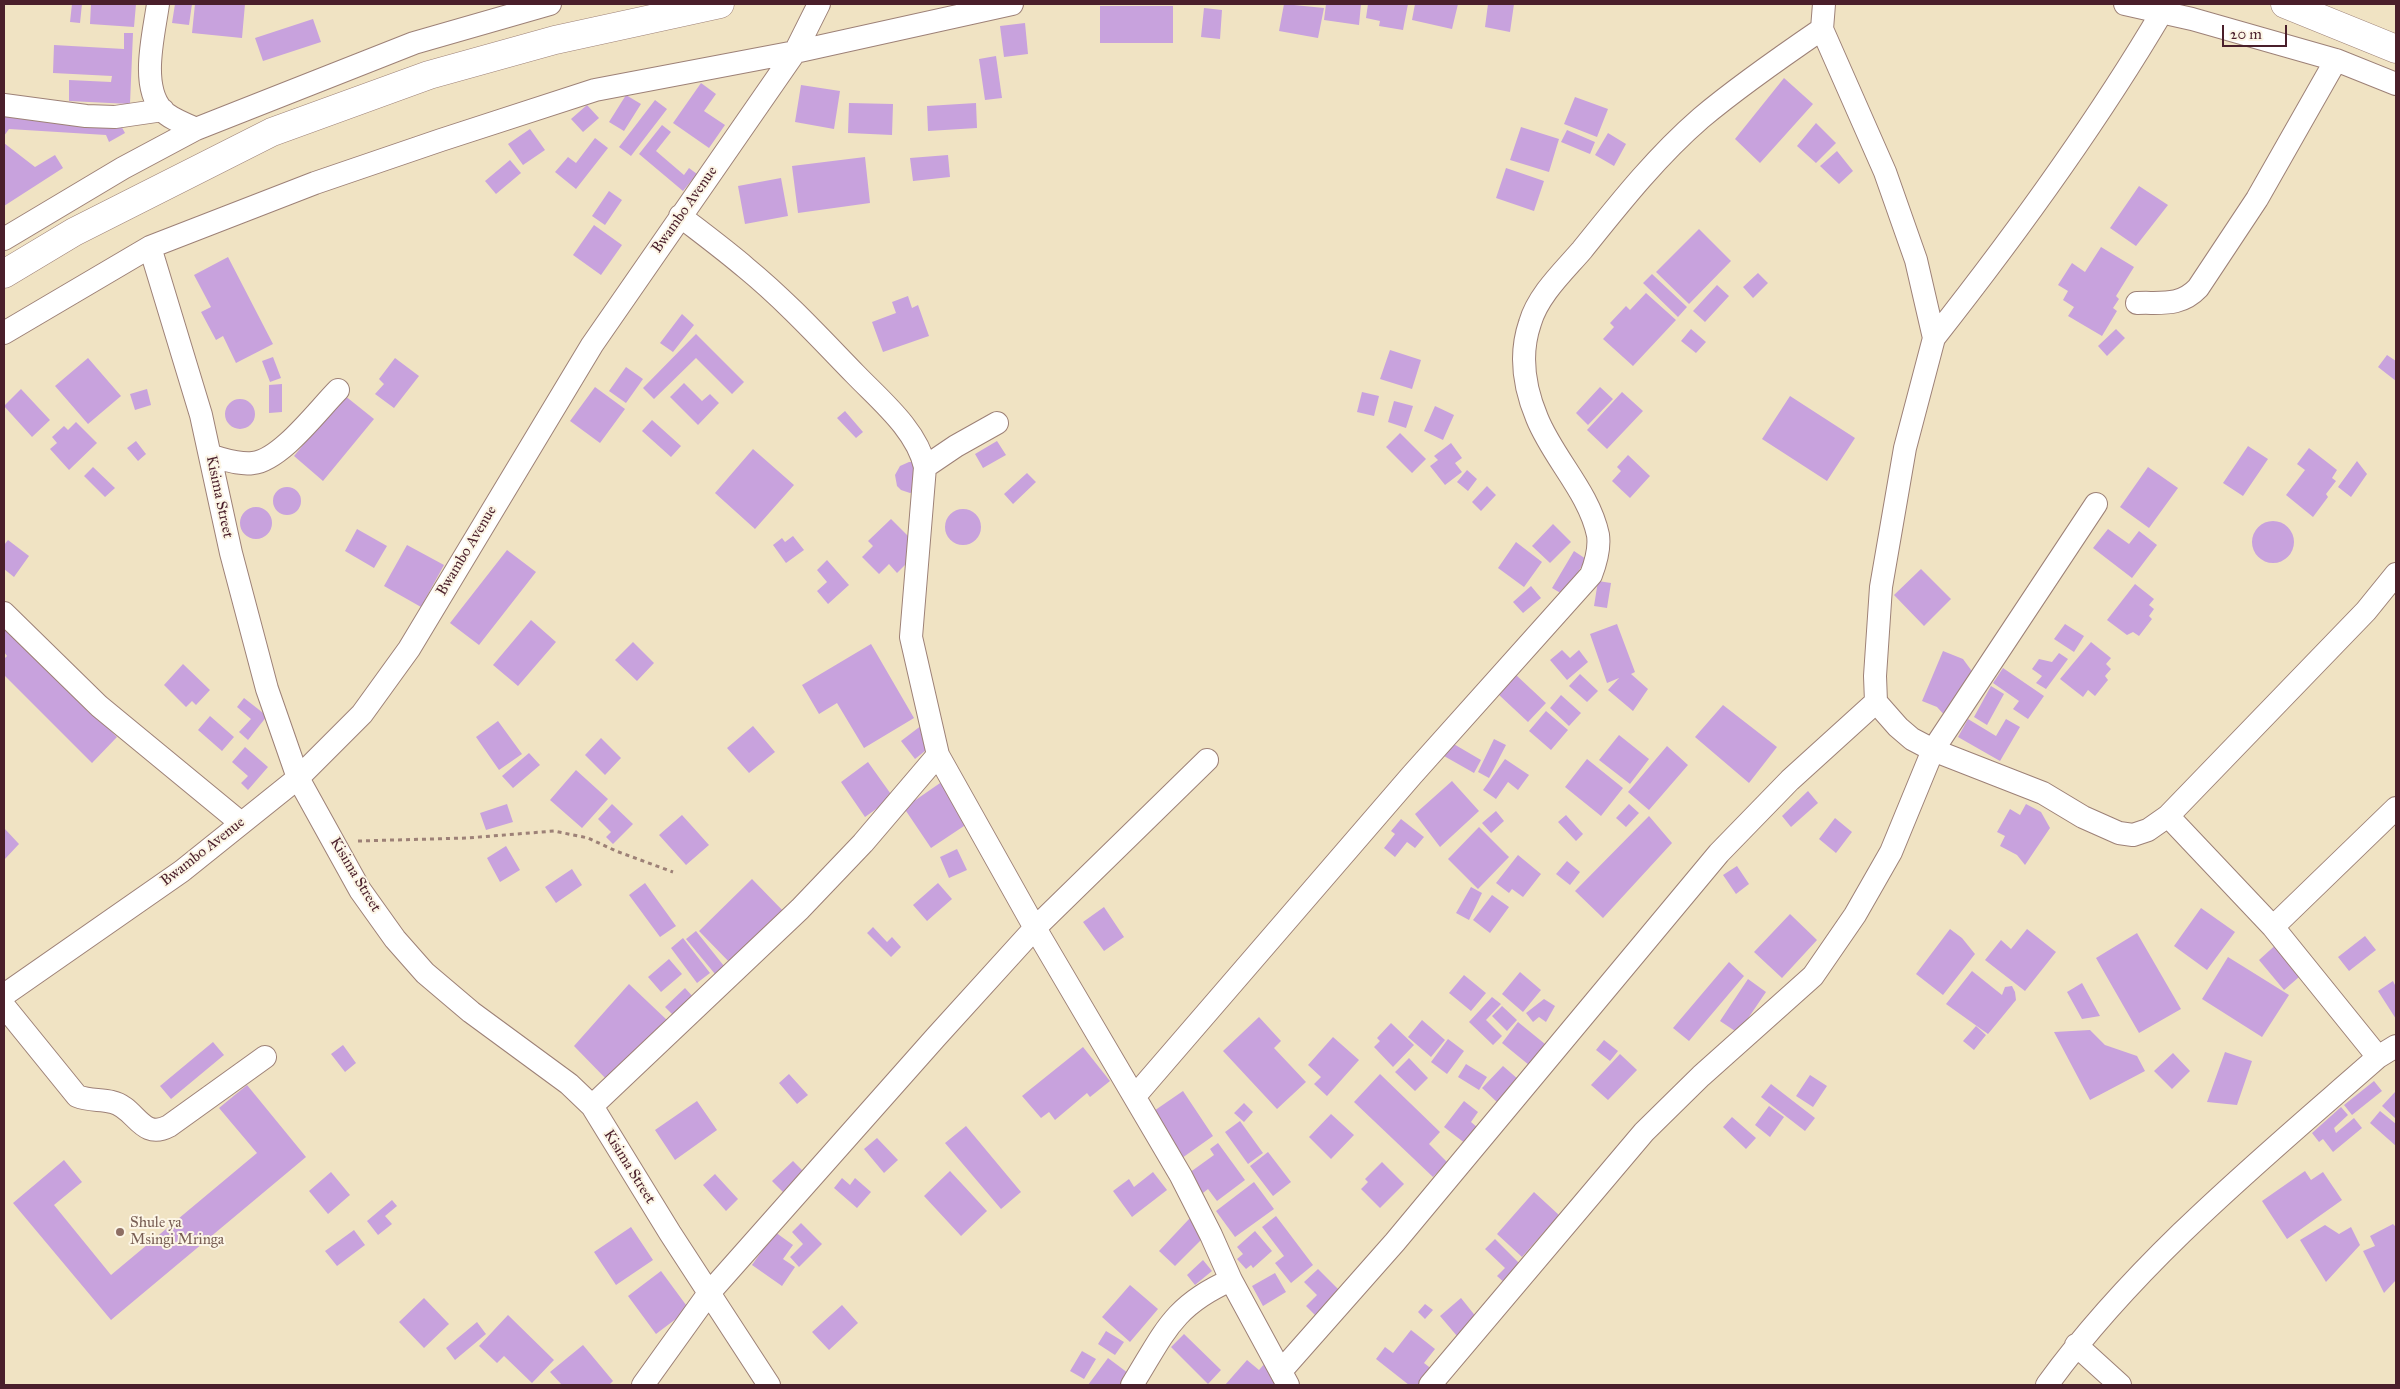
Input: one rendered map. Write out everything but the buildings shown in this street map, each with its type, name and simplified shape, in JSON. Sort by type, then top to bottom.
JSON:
[{"type":"highway","points":[[4,274],[74,232],[272,132],[429,76],[555,40],[720,4]]},
{"type":"highway","points":[[2284,4],[2396,49]]},
{"type":"street","points":[[158,4],[149,76],[154,95],[163,110],[196,129]]},
{"type":"street","points":[[4,239],[123,168],[196,129],[414,43],[550,4]]},
{"type":"street","name":"Bwambo Avenue","points":[[4,995],[182,871],[298,778],[362,714],[409,648],[592,345],[795,52],[818,4]]},
{"type":"street","points":[[4,333],[150,247],[315,183],[595,90],[795,52],[1012,4]]},
{"type":"street","points":[[1824,4],[1822,29],[1885,172],[1916,260],[1934,338]]},
{"type":"street","points":[[2125,4],[2162,12],[2336,60],[2396,84]]},
{"type":"street","points":[[2162,12],[2119,84],[2010,242],[1934,338],[1905,448],[1881,587],[1875,676],[1876,702],[1898,727],[1912,739],[1933,750],[2002,775],[2042,793],[2083,816],[2119,833],[2133,835],[2148,830],[2168,816],[2366,611],[2396,574]]},
{"type":"street","points":[[1135,1096],[1412,775],[1591,575],[1598,556],[1598,535],[1584,499],[1562,466],[1536,418],[1524,376],[1523,352],[1530,321],[1544,295],[1643,176],[1700,119],[1763,69],[1822,29]]},
{"type":"street","points":[[2137,303],[2176,302],[2189,297],[2198,288],[2258,200],[2336,60]]},
{"type":"street","points":[[4,105],[86,116],[115,117],[163,110]]},
{"type":"street","points":[[680,216],[747,269],[887,407],[912,436],[922,455],[925,467],[911,637],[938,755],[1035,928],[1186,1184],[1212,1235],[1231,1280],[1284,1378],[1719,853],[1790,780],[1876,702]]},
{"type":"street","name":"Kisima Street","points":[[150,247],[211,456],[231,553],[248,620],[267,688],[298,778],[360,890],[396,939],[425,972],[471,1012],[569,1084],[592,1106],[708,1293],[769,1385]]},
{"type":"street","points":[[211,456],[243,464],[265,460],[282,448],[338,390]]},
{"type":"street","points":[[925,467],[956,446],[997,423]]},
{"type":"street","points":[[1430,1385],[1644,1132],[1701,1076],[1813,976],[1855,915],[1891,852],[1933,750],[2096,504]]},
{"type":"street","points":[[4,613],[100,706],[241,823]]},
{"type":"street","points":[[592,1106],[800,909],[863,843],[938,755]]},
{"type":"street","points":[[643,1385],[708,1293],[1035,928],[1207,760]]},
{"type":"street","points":[[2273,928],[2396,808]]},
{"type":"street","points":[[2047,1385],[2076,1345],[2160,1254],[2387,1051],[2168,816]]},
{"type":"street","points":[[4,1006],[77,1096],[89,1100],[112,1101],[122,1105],[145,1128],[153,1131],[169,1126],[265,1057]]},
{"type":"street","points":[[1132,1385],[1169,1324],[1180,1311],[1194,1299],[1231,1280]]},
{"type":"street","points":[[2076,1345],[2120,1385]]},
{"type":"path","points":[[335,842],[467,838],[554,831],[588,838],[616,851],[673,872]]},
{"type":"place","name":"Shule ya Msingi Mringa","points":[[120,1232]]}]
